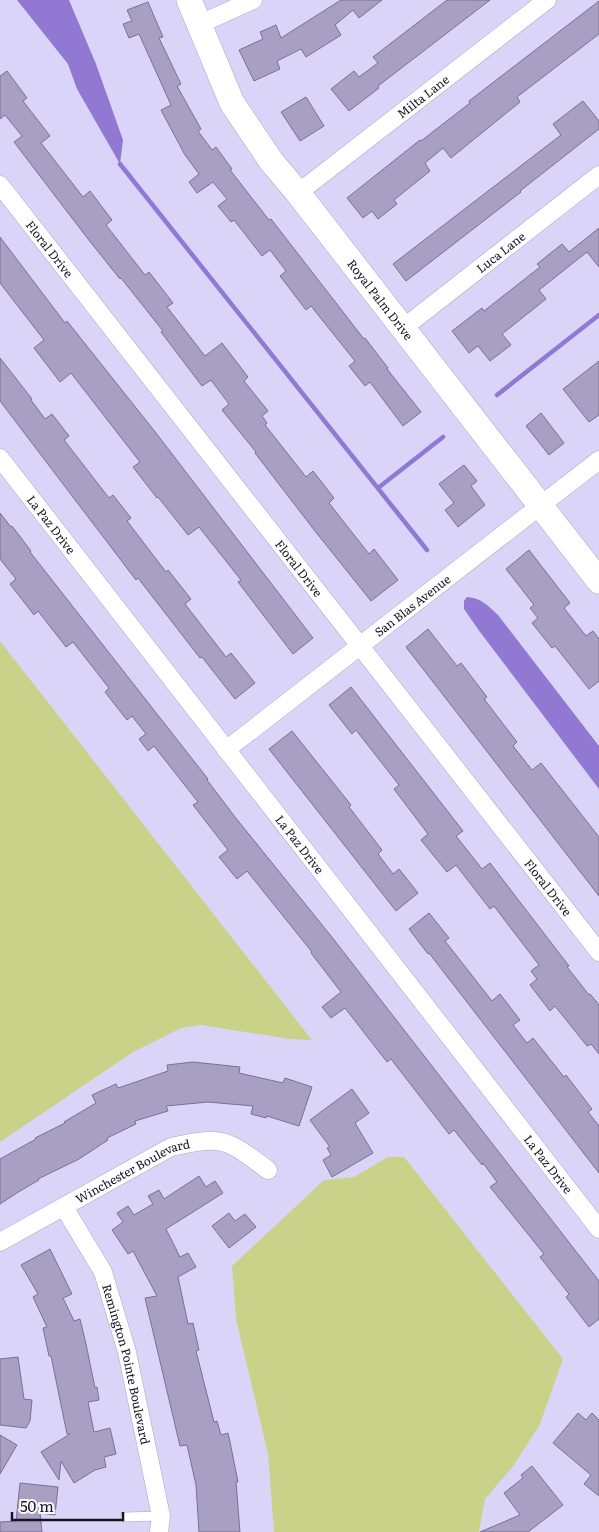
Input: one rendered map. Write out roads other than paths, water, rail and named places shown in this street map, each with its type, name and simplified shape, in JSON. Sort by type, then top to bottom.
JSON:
[{"type":"street","name":"Royal Palm Drive","points":[[189,0],[232,103],[270,161],[298,193],[599,581]]},
{"type":"street","points":[[200,24],[253,0]]},
{"type":"street","name":"Milta Lane","points":[[298,193],[547,0]]},
{"type":"street","name":"Luca Lane","points":[[402,328],[599,175]]},
{"type":"street","name":"Floral Drive","points":[[0,185],[599,952]]},
{"type":"street","name":"La Paz Drive","points":[[0,458],[599,1229]]},
{"type":"street","name":"San Blas Avenue","points":[[226,750],[599,460]]},
{"type":"street","name":"Winchester Boulevard","points":[[0,1242],[172,1147],[198,1141],[213,1141],[232,1145],[268,1170]]},
{"type":"street","name":"Remington Pointe Boulevard","points":[[64,1207],[103,1272],[127,1352],[160,1524]]},
{"type":"lane","points":[[125,1517],[160,1524]]},
{"type":"waterway","points":[[120,164],[427,550]]},
{"type":"waterway","points":[[497,395],[599,315]]},
{"type":"waterway","points":[[378,488],[443,437]]}]
